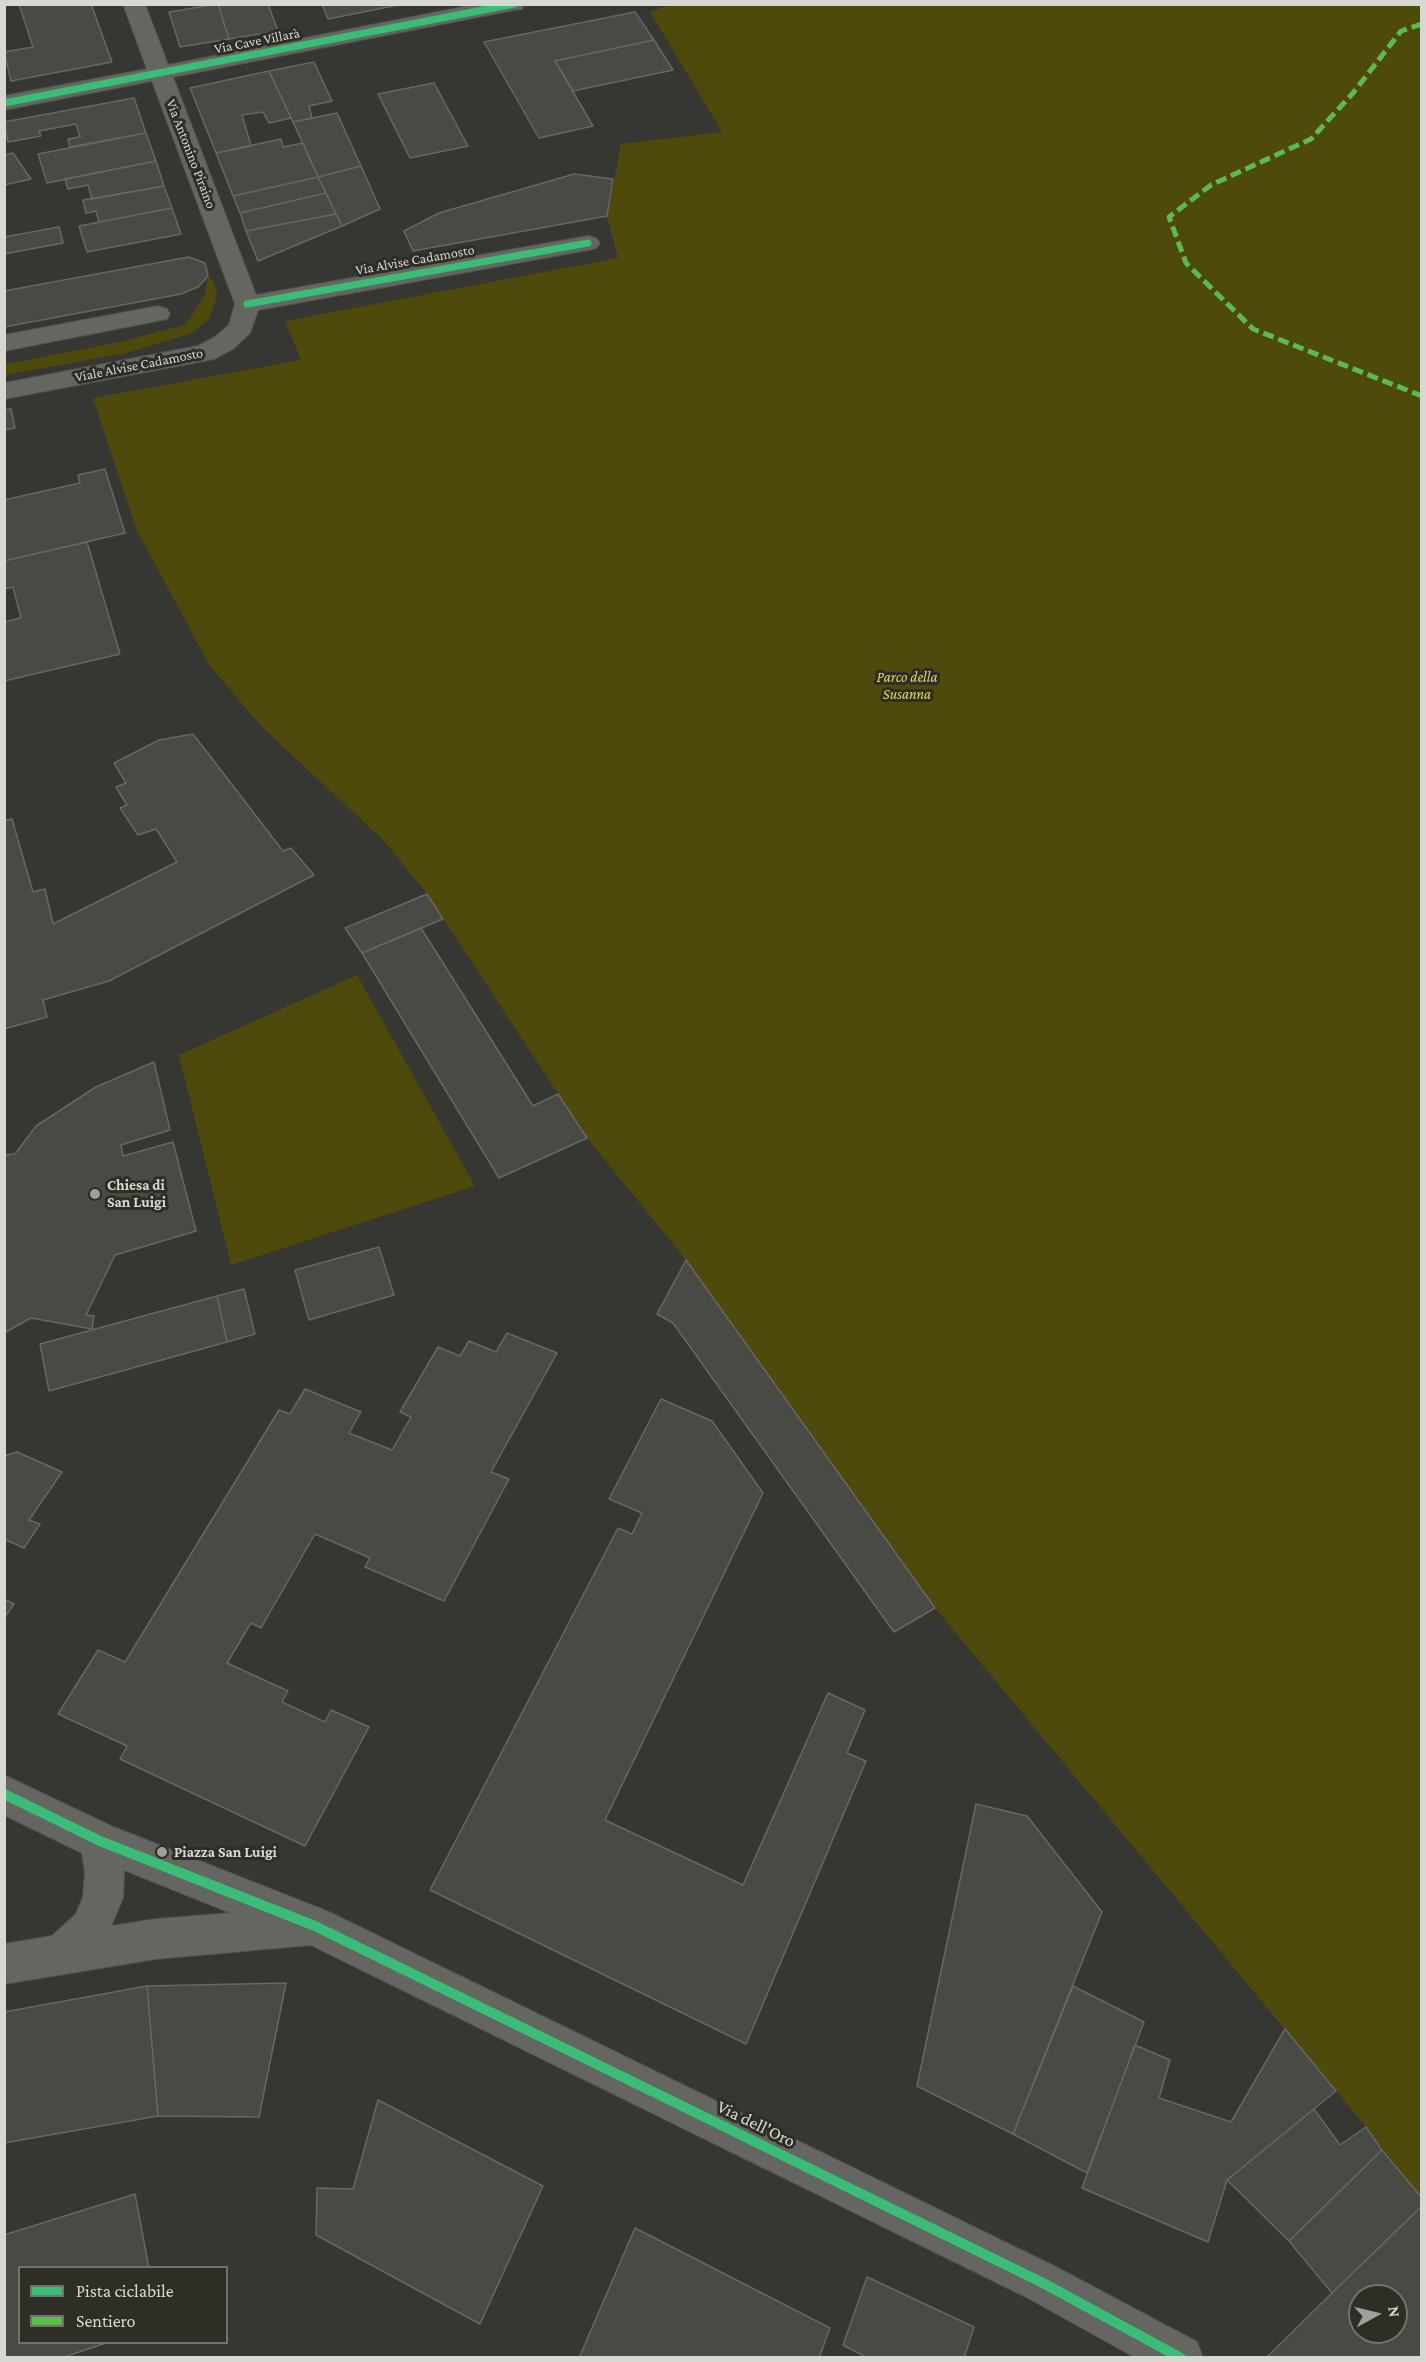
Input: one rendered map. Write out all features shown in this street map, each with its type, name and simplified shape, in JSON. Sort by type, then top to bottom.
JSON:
[{"type":"street","name":"Via Antonino Piraino","points":[[134,4],[247,304]]},
{"type":"street","name":"Via Cave Villarà","points":[[4,103],[514,4]]},
{"type":"street","name":"Via Alvise Cadamosto","points":[[247,304],[588,243]]},
{"type":"street","name":"Viale Alvise Cadamosto","points":[[4,391],[205,353],[224,344],[241,328],[247,304]]},
{"type":"street","points":[[4,343],[158,314]]},
{"type":"street","name":"Via dell'Oro","points":[[4,1794],[100,1841],[315,1926],[1043,2283],[1181,2358]]},
{"type":"street","points":[[61,1955],[90,1928],[103,1898],[105,1872],[100,1841]]},
{"type":"street","points":[[4,1964],[156,1939],[315,1926]]},
{"type":"green space","name":"Parco della Susanna","points":[[669,5],[1421,5],[1421,2198],[1366,2127],[935,1608],[686,1260],[587,1138],[427,894],[384,841],[262,727],[210,666],[137,531],[93,398],[301,360],[285,321],[618,258],[607,216],[621,144],[722,132],[650,12]]},
{"type":"green space","points":[[208,276],[213,281],[217,292],[215,303],[209,319],[190,334],[126,353],[5,375],[5,364],[120,342],[184,325],[205,294]]},
{"type":"green space","points":[[357,975],[475,1186],[231,1265],[179,1055]]},
{"type":"building","points":[[19,4],[91,4],[112,62],[11,81],[4,52],[33,47]]},
{"type":"building","points":[[218,4],[229,39],[180,47],[169,12]]},
{"type":"building","points":[[218,4],[268,4],[278,31],[229,39]]},
{"type":"building","points":[[322,4],[403,4],[328,19]]},
{"type":"building","points":[[635,12],[654,40],[555,61],[593,126],[539,138],[484,42]]},
{"type":"building","points":[[654,40],[673,70],[573,91],[555,61]]},
{"type":"building","points":[[314,62],[332,101],[309,106],[312,118],[293,122],[269,71]]},
{"type":"building","points":[[269,71],[291,118],[269,123],[263,112],[242,115],[251,146],[216,153],[190,88]]},
{"type":"building","points":[[434,83],[468,146],[410,158],[378,94]]},
{"type":"building","points":[[134,98],[146,133],[70,147],[68,139],[80,137],[76,124],[39,131],[41,136],[8,142],[4,122]]},
{"type":"building","points":[[337,113],[361,166],[318,177],[293,122]]},
{"type":"building","points":[[146,133],[156,161],[47,183],[38,154]]},
{"type":"building","points":[[281,139],[283,147],[303,143],[318,177],[233,196],[216,153]]},
{"type":"building","points":[[13,153],[31,179],[4,185],[4,155]]},
{"type":"building","points":[[156,161],[164,186],[92,199],[88,185],[68,189],[65,179]]},
{"type":"building","points":[[361,166],[380,209],[342,226],[318,177]]},
{"type":"building","points":[[574,174],[613,179],[607,216],[413,251],[404,231],[439,213]]},
{"type":"building","points":[[318,177],[326,193],[240,213],[233,196]]},
{"type":"building","points":[[164,186],[172,208],[99,222],[96,211],[86,213],[83,200]]},
{"type":"building","points":[[326,193],[336,214],[246,231],[240,213]]},
{"type":"building","points":[[172,208],[181,234],[87,252],[79,226]]},
{"type":"building","points":[[336,214],[342,226],[258,261],[246,231]]},
{"type":"building","points":[[59,227],[63,243],[4,254],[4,237]]},
{"type":"building","points":[[189,257],[205,263],[208,276],[198,287],[181,294],[4,327],[4,291]]},
{"type":"building","points":[[11,409],[15,428],[4,430],[4,410]]},
{"type":"building","points":[[105,469],[125,533],[4,561],[4,500],[80,483],[78,475]]},
{"type":"building","points":[[87,542],[120,654],[4,681],[4,622],[21,618],[13,587],[4,589],[4,561]]},
{"type":"building","points":[[193,734],[283,851],[291,848],[314,875],[109,981],[43,1000],[47,1017],[4,1029],[4,821],[12,819],[33,892],[45,889],[53,924],[177,862],[156,829],[138,835],[120,808],[127,805],[116,787],[126,783],[114,763],[159,740]]},
{"type":"building","points":[[427,894],[443,919],[362,953],[345,928]]},
{"type":"building","points":[[421,928],[533,1106],[558,1094],[587,1138],[499,1178],[362,953]]},
{"type":"building","name":"Chiesa di San Luigi","points":[[154,1062],[170,1130],[121,1145],[123,1156],[173,1142],[196,1231],[115,1255],[86,1315],[94,1316],[92,1329],[31,1318],[4,1333],[4,1155],[15,1154],[36,1126],[96,1087]]},
{"type":"building","points":[[379,1247],[394,1295],[309,1320],[295,1270]]},
{"type":"building","points":[[686,1260],[935,1608],[894,1632],[673,1323],[657,1314]]},
{"type":"building","points":[[244,1289],[255,1334],[227,1342],[217,1296]]},
{"type":"building","points":[[217,1296],[227,1342],[49,1391],[40,1344]]},
{"type":"building","points":[[507,1333],[557,1353],[491,1472],[509,1479],[444,1601],[365,1567],[370,1558],[315,1534],[261,1628],[251,1623],[227,1663],[288,1691],[282,1702],[325,1722],[331,1710],[369,1727],[305,1846],[120,1759],[127,1746],[58,1714],[98,1650],[125,1662],[279,1410],[290,1414],[305,1389],[361,1412],[349,1433],[392,1450],[411,1417],[400,1412],[438,1347],[460,1356],[469,1341],[496,1352]]},
{"type":"building","points":[[661,1399],[712,1421],[763,1493],[605,1820],[743,1885],[828,1693],[865,1710],[847,1753],[866,1761],[746,2044],[430,1890],[618,1528],[632,1534],[642,1513],[609,1499]]},
{"type":"building","points":[[17,1452],[62,1472],[29,1520],[40,1524],[24,1548],[4,1539],[4,1456]]},
{"type":"building","points":[[4,1599],[14,1604],[4,1618]]},
{"type":"building","points":[[976,1804],[1027,1816],[1102,1912],[1013,2134],[917,2086]]},
{"type":"building","points":[[286,1983],[259,2117],[158,2116],[147,1986]]},
{"type":"building","points":[[147,1986],[158,2116],[4,2143],[4,2012]]},
{"type":"building","points":[[1073,1986],[1144,2022],[1087,2173],[1013,2134]]},
{"type":"building","points":[[1285,2029],[1336,2091],[1227,2180],[1208,2242],[1082,2188],[1135,2045],[1170,2060],[1159,2098],[1231,2122]]},
{"type":"building","points":[[378,2100],[543,2186],[480,2324],[316,2235],[317,2188],[353,2189]]},
{"type":"building","points":[[1314,2109],[1340,2145],[1366,2127],[1382,2150],[1289,2241],[1227,2180]]},
{"type":"building","points":[[1382,2150],[1422,2198],[1422,2206],[1332,2293],[1289,2241]]},
{"type":"building","points":[[135,2194],[149,2266],[18,2266],[18,2344],[103,2344],[61,2358],[4,2358],[4,2235]]},
{"type":"building","points":[[1422,2206],[1422,2358],[1266,2358],[1332,2293]]},
{"type":"building","points":[[635,2228],[830,2328],[819,2358],[579,2358]]},
{"type":"building","points":[[867,2277],[974,2327],[964,2358],[868,2358],[843,2345]]},
{"type":"marked path","points":[[1422,24],[1401,31],[1353,93],[1311,139],[1211,185],[1169,217],[1186,263],[1253,329],[1422,396]]},
{"type":"cycle path","points":[[4,103],[514,4]]},
{"type":"cycle path","points":[[247,304],[588,243]]},
{"type":"cycle path","points":[[4,1794],[100,1841],[315,1926],[1043,2283],[1181,2358]]},
{"type":"place","name":"Chiesa di San Luigi","points":[[95,1194]]},
{"type":"place","name":"Piazza San Luigi","points":[[162,1852]]}]
